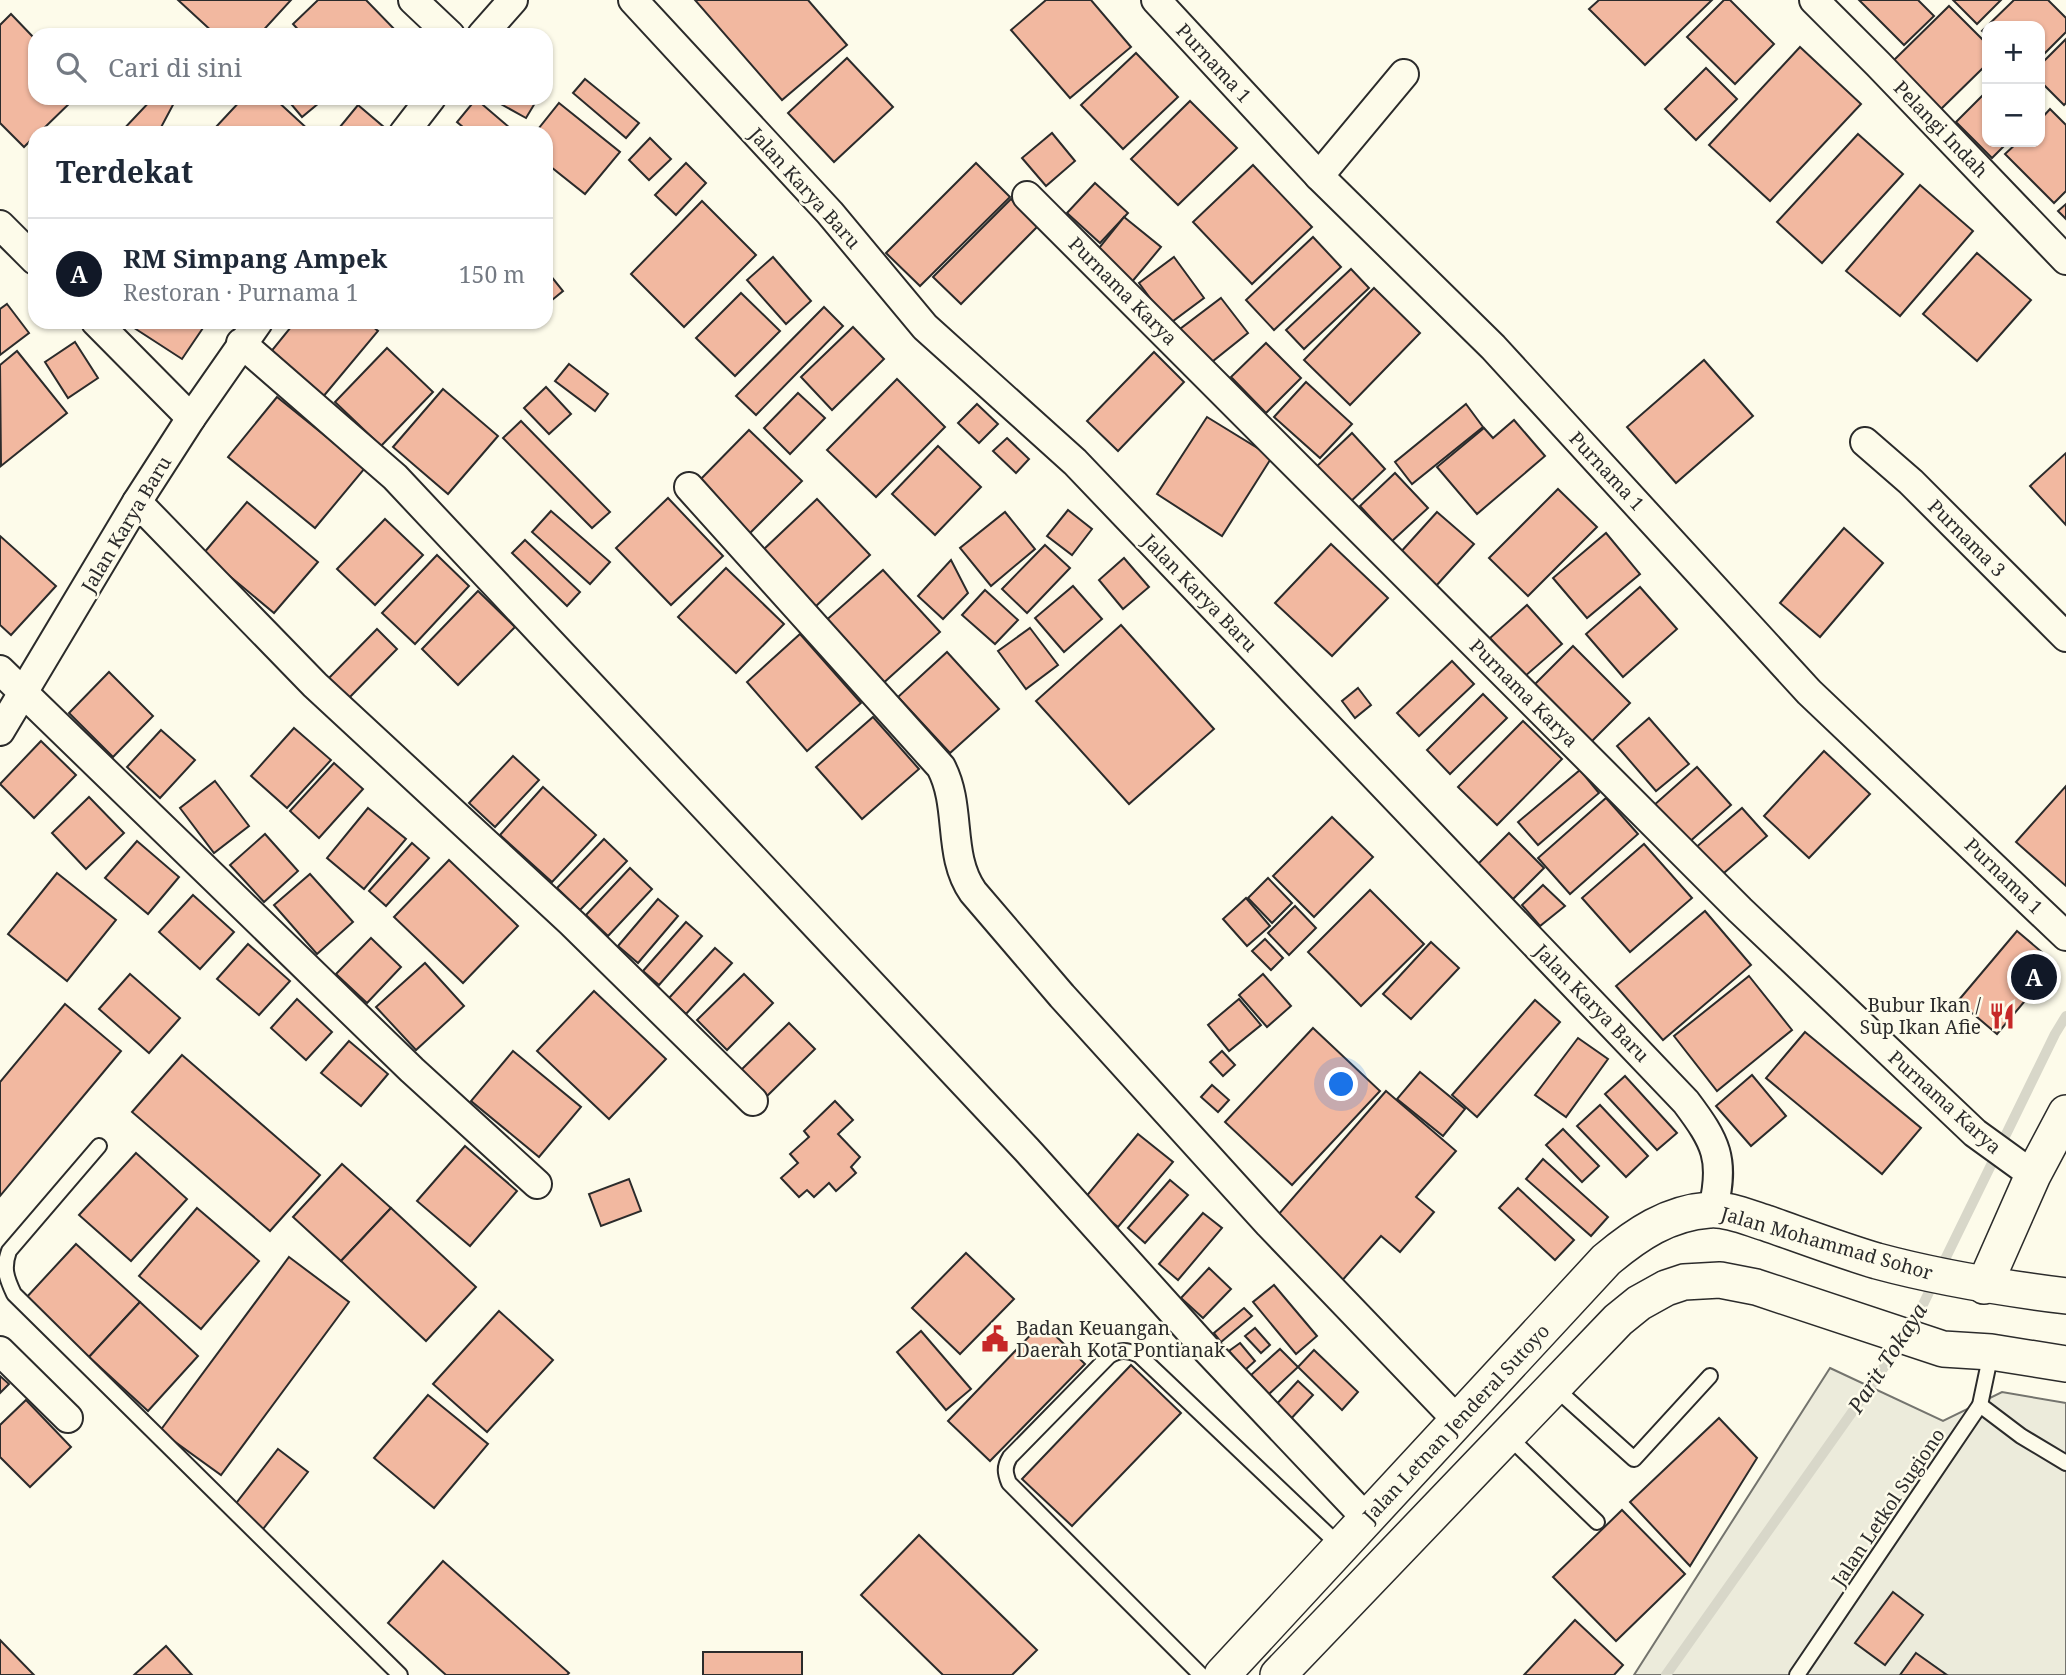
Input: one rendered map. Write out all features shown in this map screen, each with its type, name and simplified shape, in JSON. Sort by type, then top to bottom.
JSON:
[{"type":"street","points":[[413,0],[443,28]]},
{"type":"street","points":[[488,28],[513,0]]},
{"type":"street","name":"Jalan Karya Baru","points":[[633,0],[830,213],[925,327],[1075,462],[1686,1102],[1715,1145],[1720,1170],[1713,1209]]},
{"type":"street","name":"Purnama 1","points":[[1156,0],[1319,176],[1493,347],[1810,692],[2066,936]]},
{"type":"street","name":"Pelangi Indah","points":[[1814,0],[2066,260]]},
{"type":"street","points":[[1319,176],[1404,74]]},
{"type":"street","points":[[410,126],[426,105]]},
{"type":"street","name":"Purnama Karya","points":[[1027,196],[1740,910],[1975,1133],[2021,1167]]},
{"type":"street","points":[[0,225],[28,253]]},
{"type":"street","points":[[103,329],[191,418]]},
{"type":"street","points":[[250,333],[395,477],[1027,1150],[1208,1352],[1367,1519]]},
{"type":"street","name":"Jalan Karya Baru","points":[[0,731],[137,502],[250,333]]},
{"type":"street","name":"Purnama 3","points":[[1865,442],[1911,482],[2066,637]]},
{"type":"street","points":[[689,487],[941,767],[953,798],[959,866],[964,880],[973,892],[1062,996],[1269,1224],[1458,1421]]},
{"type":"street","points":[[137,502],[315,685],[572,923],[753,1101]]},
{"type":"street","points":[[0,670],[412,1070],[537,1184]]},
{"type":"street","points":[[1976,1284],[2021,1167],[2066,1113]]},
{"type":"street","name":"Jalan Mohammad Sohor","points":[[1713,1209],[1750,1218],[1876,1261],[1976,1284],[2066,1296]]},
{"type":"street","name":"Jalan Letnan Jenderal Sutoyo","points":[[1222,1675],[1606,1260],[1634,1237],[1660,1222],[1685,1213],[1713,1209]]},
{"type":"street","points":[[1278,1675],[1618,1320],[1639,1303],[1666,1288],[1684,1282],[1720,1280],[1756,1287],[1943,1349],[1991,1352],[2066,1364]]},
{"type":"street","points":[[0,1351],[68,1418]]},
{"type":"lane","points":[[99,1146],[9,1251],[4,1264],[5,1275],[14,1294],[400,1675]]},
{"type":"lane","points":[[1202,1675],[1009,1483],[1006,1474],[1010,1457],[1109,1356],[1118,1350],[1128,1350],[1139,1355],[1341,1547]]},
{"type":"lane","name":"Jalan Letkol Sugiono","points":[[1797,1675],[1980,1405],[1991,1352]]},
{"type":"lane","points":[[1554,1387],[1634,1459],[1710,1376]]},
{"type":"lane","points":[[1980,1405],[2021,1436],[2066,1463]]},
{"type":"lane","points":[[1508,1436],[1597,1522]]},
{"type":"shaded area","points":[[1830,1368],[1943,1421],[2002,1392],[2066,1403],[2066,1675],[1634,1675]]},
{"type":"building","points":[[178,0],[291,0],[265,28],[208,28]]},
{"type":"building","points":[[318,0],[366,0],[393,28],[297,28],[293,24]]},
{"type":"building","points":[[695,0],[808,0],[847,45],[782,100]]},
{"type":"building","points":[[1046,0],[1091,0],[1131,47],[1070,98],[1011,30]]},
{"type":"building","points":[[1599,0],[1712,0],[1645,65],[1589,9]]},
{"type":"building","points":[[1724,0],[1730,0],[1774,44],[1735,84],[1687,37]]},
{"type":"building","points":[[1859,0],[1918,0],[1934,16],[1904,45]]},
{"type":"building","points":[[1953,0],[2001,0],[1977,24]]},
{"type":"building","points":[[2014,0],[2048,0],[2066,18],[2066,32],[2045,53],[2045,21],[1992,21]]},
{"type":"building","points":[[1949,6],[1982,39],[1982,69],[1940,110],[1892,62]]},
{"type":"building","points":[[11,14],[28,32],[28,105],[68,105],[46,126],[28,126],[28,143],[24,147],[0,123],[0,25]]},
{"type":"building","points":[[2066,39],[2064,105],[2045,86],[2045,60]]},
{"type":"building","points":[[1800,47],[1861,104],[1770,201],[1709,145]]},
{"type":"building","points":[[1136,53],[1178,97],[1123,149],[1081,105]]},
{"type":"building","points":[[847,58],[893,107],[834,162],[788,113]]},
{"type":"building","points":[[1706,68],[1737,99],[1696,140],[1665,109]]},
{"type":"building","points":[[585,79],[639,123],[626,138],[573,93]]},
{"type":"building","points":[[1982,96],[1982,147],[2003,147],[1992,158],[1956,122]]},
{"type":"building","points":[[1190,101],[1237,148],[1178,205],[1131,159]]},
{"type":"building","points":[[559,103],[620,152],[585,194],[553,169],[553,126],[541,126]]},
{"type":"building","points":[[146,105],[173,105],[162,126],[127,126]]},
{"type":"building","points":[[236,105],[282,105],[304,126],[217,126]]},
{"type":"building","points":[[292,105],[317,105],[302,117]]},
{"type":"building","points":[[358,105],[383,126],[341,126]]},
{"type":"building","points":[[471,105],[483,105],[508,126],[462,126],[457,122]]},
{"type":"building","points":[[503,105],[534,105],[526,118]]},
{"type":"building","points":[[2050,109],[2066,125],[2066,191],[2054,203],[2005,154],[2013,147],[2045,147],[2045,114]]},
{"type":"building","points":[[1052,133],[1075,161],[1046,186],[1022,158]]},
{"type":"building","points":[[1858,134],[1903,174],[1822,263],[1777,222]]},
{"type":"building","points":[[650,138],[671,159],[649,180],[629,160]]},
{"type":"building","points":[[686,163],[706,183],[676,215],[655,195]]},
{"type":"building","points":[[976,163],[1010,197],[920,286],[886,253]]},
{"type":"building","points":[[1253,165],[1312,227],[1252,284],[1193,222]]},
{"type":"building","points":[[1095,183],[1128,213],[1100,243],[1067,213]]},
{"type":"building","points":[[1920,185],[1973,231],[1900,316],[1846,271]]},
{"type":"building","points":[[1011,199],[1038,226],[961,304],[933,277]]},
{"type":"building","points":[[702,201],[756,255],[684,327],[631,274]]},
{"type":"building","points":[[2066,204],[2066,219],[2058,211]]},
{"type":"building","points":[[1124,217],[1161,247],[1131,283],[1095,253]]},
{"type":"building","points":[[1313,237],[1341,267],[1274,330],[1246,300]]},
{"type":"building","points":[[1977,253],[2031,300],[1977,361],[1923,314]]},
{"type":"building","points":[[773,257],[811,301],[786,324],[747,280]]},
{"type":"building","points":[[1174,257],[1204,298],[1169,324],[1139,283]]},
{"type":"building","points":[[1351,269],[1369,288],[1304,349],[1286,330]]},
{"type":"building","points":[[553,279],[563,291],[553,299]]},
{"type":"building","points":[[1374,288],[1420,333],[1350,405],[1304,360]]},
{"type":"building","points":[[741,293],[780,331],[735,376],[696,338]]},
{"type":"building","points":[[1221,298],[1248,333],[1208,365],[1180,329]]},
{"type":"building","points":[[7,304],[29,333],[0,355],[0,309]]},
{"type":"building","points":[[824,307],[843,326],[756,415],[736,396]]},
{"type":"building","points":[[853,327],[884,359],[832,410],[801,377]]},
{"type":"building","points":[[136,329],[202,329],[182,359]]},
{"type":"building","points":[[289,329],[378,331],[322,398],[269,354]]},
{"type":"building","points":[[75,342],[98,378],[68,398],[45,362]]},
{"type":"building","points":[[1266,343],[1301,378],[1266,413],[1231,377]]},
{"type":"building","points":[[387,348],[433,392],[381,446],[335,402]]},
{"type":"building","points":[[17,351],[67,413],[1,466],[0,365]]},
{"type":"building","points":[[1154,352],[1184,382],[1118,451],[1087,421]]},
{"type":"building","points":[[1704,360],[1753,416],[1676,483],[1627,427]]},
{"type":"building","points":[[569,364],[608,394],[595,411],[555,381]]},
{"type":"building","points":[[897,379],[945,427],[876,497],[827,450]]},
{"type":"building","points":[[1306,382],[1352,424],[1320,458],[1274,417]]},
{"type":"building","points":[[546,387],[571,414],[549,434],[524,408]]},
{"type":"building","points":[[443,389],[498,436],[448,494],[393,447]]},
{"type":"building","points":[[798,393],[825,418],[790,454],[764,428]]},
{"type":"building","points":[[277,397],[365,468],[315,528],[228,457]]},
{"type":"building","points":[[977,404],[998,424],[979,443],[958,423]]},
{"type":"building","points":[[1466,404],[1483,427],[1412,484],[1395,462]]},
{"type":"building","points":[[1207,417],[1272,457],[1222,536],[1157,494]]},
{"type":"building","points":[[1514,420],[1545,456],[1477,514],[1437,467],[1484,428],[1493,438]]},
{"type":"building","points":[[521,421],[610,512],[592,528],[503,438]]},
{"type":"building","points":[[749,430],[802,481],[748,535],[696,484]]},
{"type":"building","points":[[1352,433],[1385,469],[1347,505],[1314,469]]},
{"type":"building","points":[[1007,438],[1029,459],[1016,473],[993,451]]},
{"type":"building","points":[[938,446],[981,487],[935,535],[892,494]]},
{"type":"building","points":[[2066,453],[2066,525],[2030,486]]},
{"type":"building","points":[[1395,473],[1428,508],[1392,541],[1360,506]]},
{"type":"building","points":[[1558,489],[1597,527],[1528,596],[1489,558]]},
{"type":"building","points":[[668,498],[723,556],[671,605],[616,548]]},
{"type":"building","points":[[817,499],[870,555],[815,607],[762,551]]},
{"type":"building","points":[[247,502],[318,562],[274,613],[203,554]]},
{"type":"building","points":[[1068,510],[1092,529],[1072,555],[1047,536]]},
{"type":"building","points":[[551,511],[610,562],[590,584],[532,532]]},
{"type":"building","points":[[1005,512],[1035,549],[991,586],[960,548]]},
{"type":"building","points":[[1437,512],[1474,544],[1436,586],[1399,554]]},
{"type":"building","points":[[385,519],[423,555],[375,605],[337,569]]},
{"type":"building","points":[[1844,528],[1883,563],[1820,637],[1780,603]]},
{"type":"building","points":[[1606,533],[1640,574],[1587,618],[1553,578]]},
{"type":"building","points":[[0,536],[56,586],[11,635],[0,625]]},
{"type":"building","points":[[525,540],[580,592],[567,606],[512,553]]},
{"type":"building","points":[[1331,544],[1388,598],[1332,656],[1275,603]]},
{"type":"building","points":[[1045,545],[1070,568],[1027,613],[1002,589]]},
{"type":"building","points":[[437,555],[469,586],[415,644],[382,613]]},
{"type":"building","points":[[1124,558],[1149,587],[1123,609],[1099,580]]},
{"type":"building","points":[[951,560],[968,593],[943,619],[918,596]]},
{"type":"building","points":[[726,568],[784,624],[736,673],[678,617]]},
{"type":"building","points":[[883,570],[940,632],[880,686],[823,623]]},
{"type":"building","points":[[1073,586],[1102,619],[1064,652],[1035,618]]},
{"type":"building","points":[[1640,587],[1677,629],[1623,677],[1586,634]]},
{"type":"building","points":[[985,590],[1018,620],[995,644],[962,615]]},
{"type":"building","points":[[478,591],[515,627],[458,685],[422,649]]},
{"type":"building","points":[[1527,605],[1562,644],[1524,677],[1490,638]]},
{"type":"building","points":[[1121,625],[1214,729],[1129,804],[1036,701]]},
{"type":"building","points":[[1030,628],[1058,665],[1026,689],[998,651]]},
{"type":"building","points":[[377,629],[397,649],[345,702],[325,682]]},
{"type":"building","points":[[800,634],[861,703],[807,751],[747,682]]},
{"type":"building","points":[[1573,646],[1630,703],[1588,745],[1531,688]]},
{"type":"building","points":[[947,652],[999,709],[950,753],[898,697]]},
{"type":"building","points":[[1452,661],[1474,684],[1419,736],[1397,713]]},
{"type":"building","points":[[109,672],[153,716],[113,757],[69,713]]},
{"type":"building","points":[[1358,688],[1371,705],[1355,718],[1342,701]]},
{"type":"building","points":[[1483,694],[1507,718],[1450,774],[1427,750]]},
{"type":"building","points":[[873,717],[919,769],[862,819],[816,767]]},
{"type":"building","points":[[1649,718],[1689,764],[1656,791],[1617,746]]},
{"type":"building","points":[[1523,721],[1562,759],[1497,825],[1458,787]]},
{"type":"building","points":[[294,728],[331,760],[287,808],[251,776]]},
{"type":"building","points":[[161,730],[195,760],[160,798],[127,767]]},
{"type":"building","points":[[41,741],[76,775],[34,818],[0,784]]},
{"type":"building","points":[[1824,751],[1870,794],[1809,858],[1764,816]]},
{"type":"building","points":[[513,756],[539,780],[495,827],[469,803]]},
{"type":"building","points":[[334,763],[363,789],[319,838],[290,811]]},
{"type":"building","points":[[1697,767],[1731,805],[1687,844],[1653,806]]},
{"type":"building","points":[[1580,770],[1599,793],[1538,845],[1518,822]]},
{"type":"building","points":[[215,781],[249,826],[214,853],[180,808]]},
{"type":"building","points":[[2066,786],[2066,886],[2016,842]]},
{"type":"building","points":[[543,787],[596,835],[552,882],[500,835]]},
{"type":"building","points":[[89,797],[124,833],[86,869],[52,833]]},
{"type":"building","points":[[1606,798],[1638,834],[1570,894],[1538,858]]},
{"type":"building","points":[[368,808],[406,839],[364,889],[327,858]]},
{"type":"building","points":[[1742,808],[1767,836],[1718,878],[1694,849]]},
{"type":"building","points":[[1332,817],[1373,857],[1314,917],[1273,876]]},
{"type":"building","points":[[1509,833],[1544,868],[1513,899],[1478,864]]},
{"type":"building","points":[[265,834],[298,871],[264,902],[230,865]]},
{"type":"building","points":[[604,839],[627,861],[580,910],[557,888]]},
{"type":"building","points":[[137,841],[179,877],[148,914],[105,878]]},
{"type":"building","points":[[412,843],[429,858],[386,906],[369,891]]},
{"type":"building","points":[[1644,844],[1692,898],[1630,952],[1582,898]]},
{"type":"building","points":[[449,860],[518,926],[463,983],[394,917]]},
{"type":"building","points":[[630,868],[652,889],[608,936],[586,915]]},
{"type":"building","points":[[57,873],[116,920],[67,981],[8,934]]},
{"type":"building","points":[[310,874],[353,922],[317,954],[274,905]]},
{"type":"building","points":[[1268,878],[1292,903],[1272,923],[1248,898]]},
{"type":"building","points":[[1543,885],[1565,906],[1540,926],[1522,905]]},
{"type":"building","points":[[1370,890],[1424,944],[1361,1006],[1308,952]]},
{"type":"building","points":[[193,895],[234,932],[200,969],[159,932]]},
{"type":"building","points":[[1246,898],[1270,926],[1247,946],[1223,919]]},
{"type":"building","points":[[658,899],[678,916],[638,963],[618,946]]},
{"type":"building","points":[[1295,906],[1316,928],[1289,955],[1268,933]]},
{"type":"building","points":[[1705,911],[1751,965],[1663,1040],[1616,986]]},
{"type":"building","points":[[686,922],[702,936],[659,985],[643,971]]},
{"type":"building","points":[[2017,931],[2056,964],[1997,1034],[1958,1001]]},
{"type":"building","points":[[371,938],[401,967],[367,1003],[336,974]]},
{"type":"building","points":[[1265,939],[1283,958],[1271,970],[1252,951]]},
{"type":"building","points":[[1431,942],[1459,968],[1411,1019],[1383,994]]},
{"type":"building","points":[[248,944],[290,981],[259,1015],[217,979]]},
{"type":"building","points":[[715,948],[732,963],[686,1014],[669,998]]},
{"type":"building","points":[[425,963],[464,1006],[416,1050],[376,1007]]},
{"type":"building","points":[[130,974],[180,1018],[149,1053],[99,1009]]},
{"type":"building","points":[[744,974],[773,1003],[727,1050],[697,1020]]},
{"type":"building","points":[[1263,974],[1291,1006],[1267,1027],[1239,995]]},
{"type":"building","points":[[1749,976],[1792,1030],[1717,1091],[1674,1036]]},
{"type":"building","points":[[594,991],[666,1059],[609,1119],[537,1051]]},
{"type":"building","points":[[297,999],[332,1032],[306,1060],[271,1028]]},
{"type":"building","points":[[1239,999],[1261,1025],[1229,1051],[1208,1025]]},
{"type":"building","points":[[1535,1000],[1560,1022],[1477,1117],[1452,1095]]},
{"type":"building","points":[[65,1004],[121,1051],[0,1196],[0,1082]]},
{"type":"building","points":[[789,1023],[815,1049],[765,1098],[739,1072]]},
{"type":"building","points":[[1313,1028],[1380,1091],[1292,1185],[1225,1122]]},
{"type":"building","points":[[1805,1032],[1921,1128],[1882,1174],[1766,1078]]},
{"type":"building","points":[[1578,1038],[1608,1059],[1566,1117],[1535,1095]]},
{"type":"building","points":[[349,1041],[388,1074],[361,1106],[321,1073]]},
{"type":"building","points":[[513,1051],[581,1107],[539,1157],[471,1101]]},
{"type":"building","points":[[1222,1051],[1235,1065],[1223,1076],[1210,1062]]},
{"type":"building","points":[[182,1055],[320,1175],[270,1231],[132,1112]]},
{"type":"building","points":[[1420,1072],[1465,1109],[1443,1136],[1397,1099]]},
{"type":"building","points":[[1752,1075],[1786,1116],[1751,1146],[1716,1106]]},
{"type":"building","points":[[1625,1076],[1677,1133],[1657,1150],[1605,1094]]},
{"type":"building","points":[[1212,1085],[1229,1100],[1218,1112],[1201,1097]]},
{"type":"building","points":[[1386,1091],[1456,1151],[1416,1197],[1434,1212],[1400,1252],[1381,1236],[1340,1283],[1271,1223]]},
{"type":"building","points":[[835,1101],[853,1120],[838,1134],[860,1157],[851,1167],[856,1173],[836,1191],[829,1183],[814,1197],[807,1190],[799,1197],[781,1178],[798,1163],[790,1154],[809,1137],[804,1131]]},
{"type":"building","points":[[1600,1105],[1648,1156],[1626,1177],[1577,1126]]},
{"type":"building","points":[[1563,1129],[1599,1166],[1582,1182],[1546,1145]]},
{"type":"building","points":[[1138,1134],[1173,1162],[1118,1227],[1084,1199]]},
{"type":"building","points":[[465,1146],[517,1191],[470,1246],[417,1201]]},
{"type":"building","points":[[136,1153],[187,1199],[131,1261],[79,1215]]},
{"type":"building","points":[[1543,1159],[1608,1217],[1591,1236],[1526,1179]]},
{"type":"building","points":[[342,1164],[391,1208],[341,1261],[293,1217]]},
{"type":"building","points":[[629,1179],[641,1211],[601,1226],[589,1194]]},
{"type":"building","points":[[1170,1180],[1188,1195],[1145,1243],[1128,1228]]},
{"type":"building","points":[[1518,1188],[1574,1240],[1555,1260],[1499,1208]]},
{"type":"building","points":[[197,1208],[259,1261],[201,1329],[139,1276]]},
{"type":"building","points":[[391,1208],[476,1287],[426,1341],[341,1261]]},
{"type":"building","points":[[1203,1213],[1222,1228],[1178,1280],[1159,1264]]},
{"type":"building","points":[[76,1244],[140,1302],[89,1357],[25,1299]]},
{"type":"building","points":[[966,1253],[1014,1299],[960,1354],[912,1308]]},
{"type":"building","points":[[289,1257],[349,1302],[221,1475],[160,1431]]},
{"type":"building","points":[[1209,1268],[1231,1289],[1203,1318],[1181,1298]]},
{"type":"building","points":[[1274,1285],[1317,1336],[1296,1354],[1253,1302]]},
{"type":"building","points":[[140,1302],[198,1356],[148,1411],[89,1357]]},
{"type":"building","points":[[1244,1308],[1252,1316],[1221,1342],[1214,1333]]},
{"type":"building","points":[[499,1311],[553,1360],[487,1432],[433,1384]]},
{"type":"building","points":[[1042,1323],[1085,1364],[990,1461],[948,1421]]},
{"type":"building","points":[[1255,1328],[1270,1345],[1261,1353],[1245,1336]]},
{"type":"building","points":[[921,1331],[971,1389],[946,1410],[897,1352]]},
{"type":"building","points":[[1240,1343],[1255,1361],[1245,1370],[1229,1351]]},
{"type":"building","points":[[1280,1349],[1298,1367],[1269,1394],[1251,1375]]},
{"type":"building","points":[[1314,1350],[1358,1392],[1342,1410],[1298,1367]]},
{"type":"building","points":[[1131,1365],[1181,1413],[1072,1526],[1022,1479]]},
{"type":"building","points":[[0,1376],[9,1384],[0,1393]]},
{"type":"building","points":[[1298,1381],[1313,1395],[1288,1422],[1273,1408]]},
{"type":"building","points":[[428,1395],[488,1444],[434,1508],[374,1458]]},
{"type":"building","points":[[26,1400],[71,1447],[30,1487],[0,1457],[0,1425]]},
{"type":"building","points":[[1719,1418],[1757,1458],[1690,1566],[1630,1502]]},
{"type":"building","points":[[278,1449],[308,1472],[263,1529],[234,1506]]},
{"type":"building","points":[[1622,1510],[1685,1574],[1616,1641],[1553,1577]]},
{"type":"building","points":[[919,1535],[1037,1650],[1012,1675],[943,1675],[861,1595]]},
{"type":"building","points":[[443,1561],[569,1673],[446,1675],[388,1623]]},
{"type":"building","points":[[1893,1592],[1923,1615],[1885,1665],[1855,1643]]},
{"type":"building","points":[[1575,1620],[1623,1665],[1614,1675],[1524,1675]]},
{"type":"building","points":[[0,1640],[34,1675],[0,1675]]},
{"type":"building","points":[[166,1646],[192,1675],[134,1675]]},
{"type":"building","points":[[703,1652],[802,1652],[802,1675],[703,1675]]},
{"type":"building","points":[[1916,1653],[1947,1675],[1900,1675]]},
{"type":"waterway","name":"Parit Tokaya","points":[[1666,1675],[1911,1329],[2066,1016]]},
{"type":"place","name":"RM Simpang Ampek","points":[[2034,977]]},
{"type":"place","name":"Bubur Ikan / Sup Ikan Afie","points":[[2002,1016]]},
{"type":"place","name":"Badan Keuangan Daerah Kota Pontianak","points":[[995,1339]]}]
